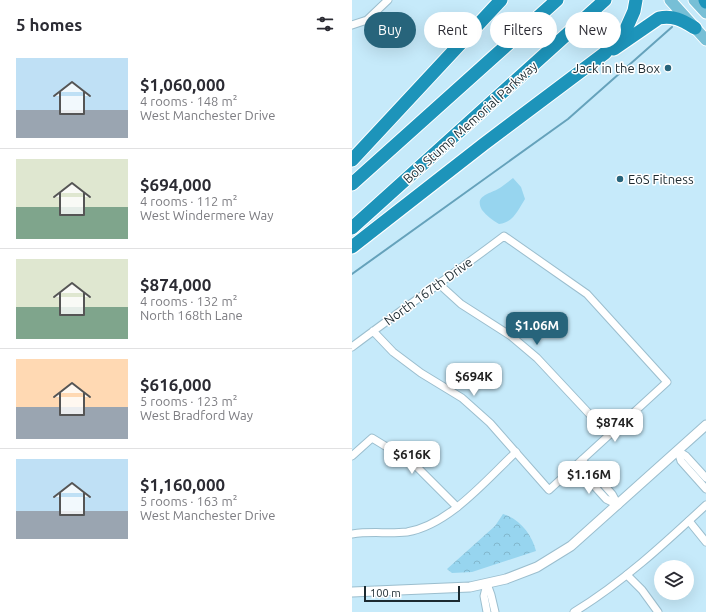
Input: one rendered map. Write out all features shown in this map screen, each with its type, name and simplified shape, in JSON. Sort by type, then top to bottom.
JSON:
[{"type":"highway","points":[[352,160],[501,0]]},
{"type":"highway","points":[[352,184],[557,0]]},
{"type":"highway","name":"Bob Stump Memorial Parkway","points":[[352,228],[605,0]]},
{"type":"highway","points":[[606,53],[628,25],[634,11],[636,0]]},
{"type":"highway","points":[[352,247],[484,144],[606,53],[620,46],[659,18],[668,17],[679,19],[695,28]]},
{"type":"main road","points":[[670,0],[706,40]]},
{"type":"main road","points":[[694,0],[706,13]]},
{"type":"street","points":[[352,25],[373,16],[388,0]]},
{"type":"street","name":"North 167th Drive","points":[[352,347],[504,236],[587,294],[667,382],[609,435]]},
{"type":"street","points":[[373,331],[393,352],[421,373],[462,398],[490,423],[549,490],[609,435],[537,358],[511,336],[461,304],[439,284]]},
{"type":"street","points":[[352,592],[470,587],[487,584],[524,573],[559,554],[618,505],[706,425]]},
{"type":"street","points":[[352,456],[372,438],[413,463],[457,507]]},
{"type":"street","points":[[678,451],[686,456],[706,478]]},
{"type":"street","points":[[678,451],[681,461],[706,489]]},
{"type":"street","points":[[353,532],[407,532],[429,526],[457,507],[516,452]]},
{"type":"street","points":[[582,460],[612,494],[618,505]]},
{"type":"street","points":[[576,466],[606,499],[618,505]]},
{"type":"street","points":[[574,612],[627,575],[706,505]]},
{"type":"street","points":[[688,521],[706,542]]},
{"type":"street","points":[[627,575],[642,590],[658,612]]},
{"type":"street","points":[[487,584],[484,596],[487,612]]},
{"type":"street","points":[[487,584],[495,612]]},
{"type":"green space","points":[[513,178],[521,187],[525,199],[512,219],[499,224],[482,210],[480,202],[484,196],[498,189]]},
{"type":"green space","points":[[503,514],[515,520],[524,528],[532,539],[536,551],[472,572],[452,573],[447,569],[495,526]]},
{"type":"waterway","points":[[352,274],[568,119],[672,27]]},
{"type":"place","name":"Jack in the Box","points":[[668,68]]},
{"type":"place","name":"EōS Fitness","points":[[620,179]]}]
